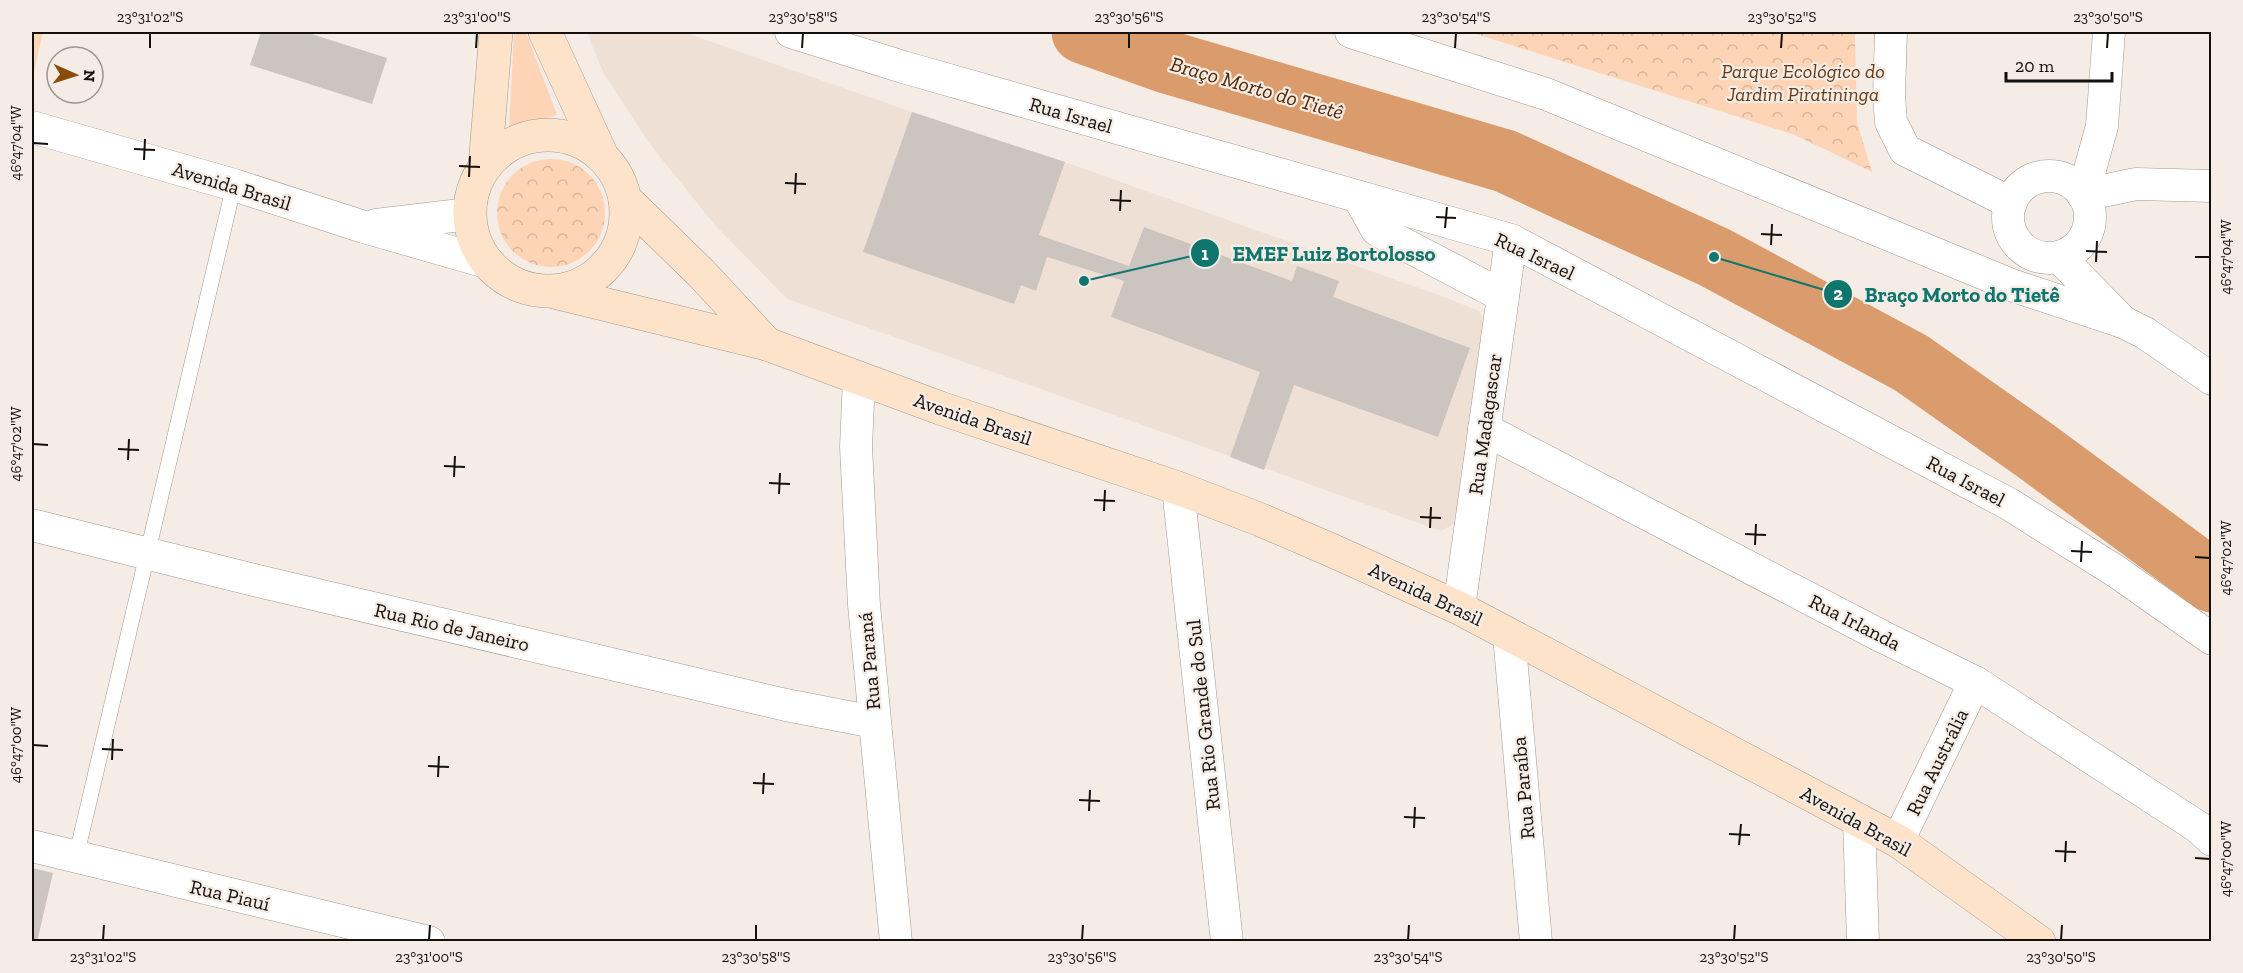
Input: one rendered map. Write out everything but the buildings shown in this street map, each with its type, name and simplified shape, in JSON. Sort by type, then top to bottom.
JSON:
[{"type":"main road","points":[[485,166],[496,32]]},
{"type":"main road","points":[[545,32],[601,154],[617,174],[625,199],[626,225],[617,250],[602,271],[580,285],[554,292],[529,289],[505,279],[486,262],[473,238],[469,214],[473,189],[485,166],[503,148],[527,136],[553,134],[578,140],[601,154]]},
{"type":"main road","name":"Avenida Brasil","points":[[625,199],[701,273],[767,344]]},
{"type":"main road","name":"Avenida Brasil","points":[[554,292],[767,344],[859,379],[1178,488],[1261,520],[1459,608],[1898,841],[2039,942]]},
{"type":"street","name":"Rua Israel","points":[[791,32],[903,67],[1511,240],[2010,504],[2117,572],[2211,639]]},
{"type":"street","points":[[1351,32],[1546,94],[2014,286],[2123,322],[2145,333],[2211,378]]},
{"type":"street","points":[[1891,32],[1889,95],[1892,122],[1905,150],[2011,203]]},
{"type":"street","points":[[2083,195],[2102,126],[2109,32]]},
{"type":"street","name":"Avenida Brasil","points":[[32,127],[234,185],[364,227],[486,262]]},
{"type":"street","points":[[2050,176],[2064,179],[2083,195],[2090,220],[2087,232],[2076,248],[2059,257],[2046,258],[2021,248],[2008,223],[2008,209],[2014,195],[2023,185],[2036,178],[2050,176]]},
{"type":"street","points":[[2083,195],[2136,184],[2211,186]]},
{"type":"street","points":[[1359,198],[1377,230],[1503,296]]},
{"type":"street","name":"Avenida Brasil","points":[[364,227],[469,214]]},
{"type":"street","name":"Rua Madagascar","points":[[1459,608],[1511,240]]},
{"type":"street","points":[[2059,257],[2123,322]]},
{"type":"street","name":"Rua Paraná","points":[[859,379],[856,458],[864,605],[896,942]]},
{"type":"street","name":"Rua Irlanda","points":[[1484,429],[1883,638],[1976,682],[2188,821],[2211,840]]},
{"type":"street","name":"Rua Rio Grande do Sul","points":[[1178,488],[1227,942]]},
{"type":"street","name":"Rua Rio de Janeiro","points":[[32,525],[786,705],[874,722]]},
{"type":"street","name":"Rua Paraíba","points":[[1509,635],[1536,942]]},
{"type":"street","name":"Rua Austrália","points":[[1898,841],[1976,682]]},
{"type":"street","points":[[1859,820],[1863,942]]},
{"type":"street","name":"Rua Piauí","points":[[32,846],[429,942]]},
{"type":"lane","points":[[76,857],[234,185]]},
{"type":"shaded area","points":[[588,32],[683,32],[912,112],[1065,162],[1479,311],[1485,330],[1455,523],[1441,531],[787,299],[714,224],[649,143],[604,74]]},
{"type":"green space","points":[[32,32],[43,32],[32,80]]},
{"type":"green space","points":[[514,32],[526,32],[557,115],[509,129]]},
{"type":"green space","name":"Parque Ecológico do Jardim Piratininga","points":[[1470,32],[1855,32],[1857,122],[1872,172],[1795,135]]},
{"type":"green space","points":[[551,159],[572,163],[589,175],[601,192],[605,213],[601,234],[589,251],[572,263],[551,267],[530,263],[513,251],[501,234],[497,213],[501,192],[513,175],[530,163]]},
{"type":"waterway","name":"Braço Morto do Tietê","points":[[1083,32],[1167,62],[1505,161],[1714,257],[1911,363],[2036,451],[2212,581]]},
{"type":"place","name":"Braço Morto do Tietê","points":[[1714,257]]},
{"type":"place","name":"EMEF Luiz Bortolosso","points":[[1084,281]]}]
